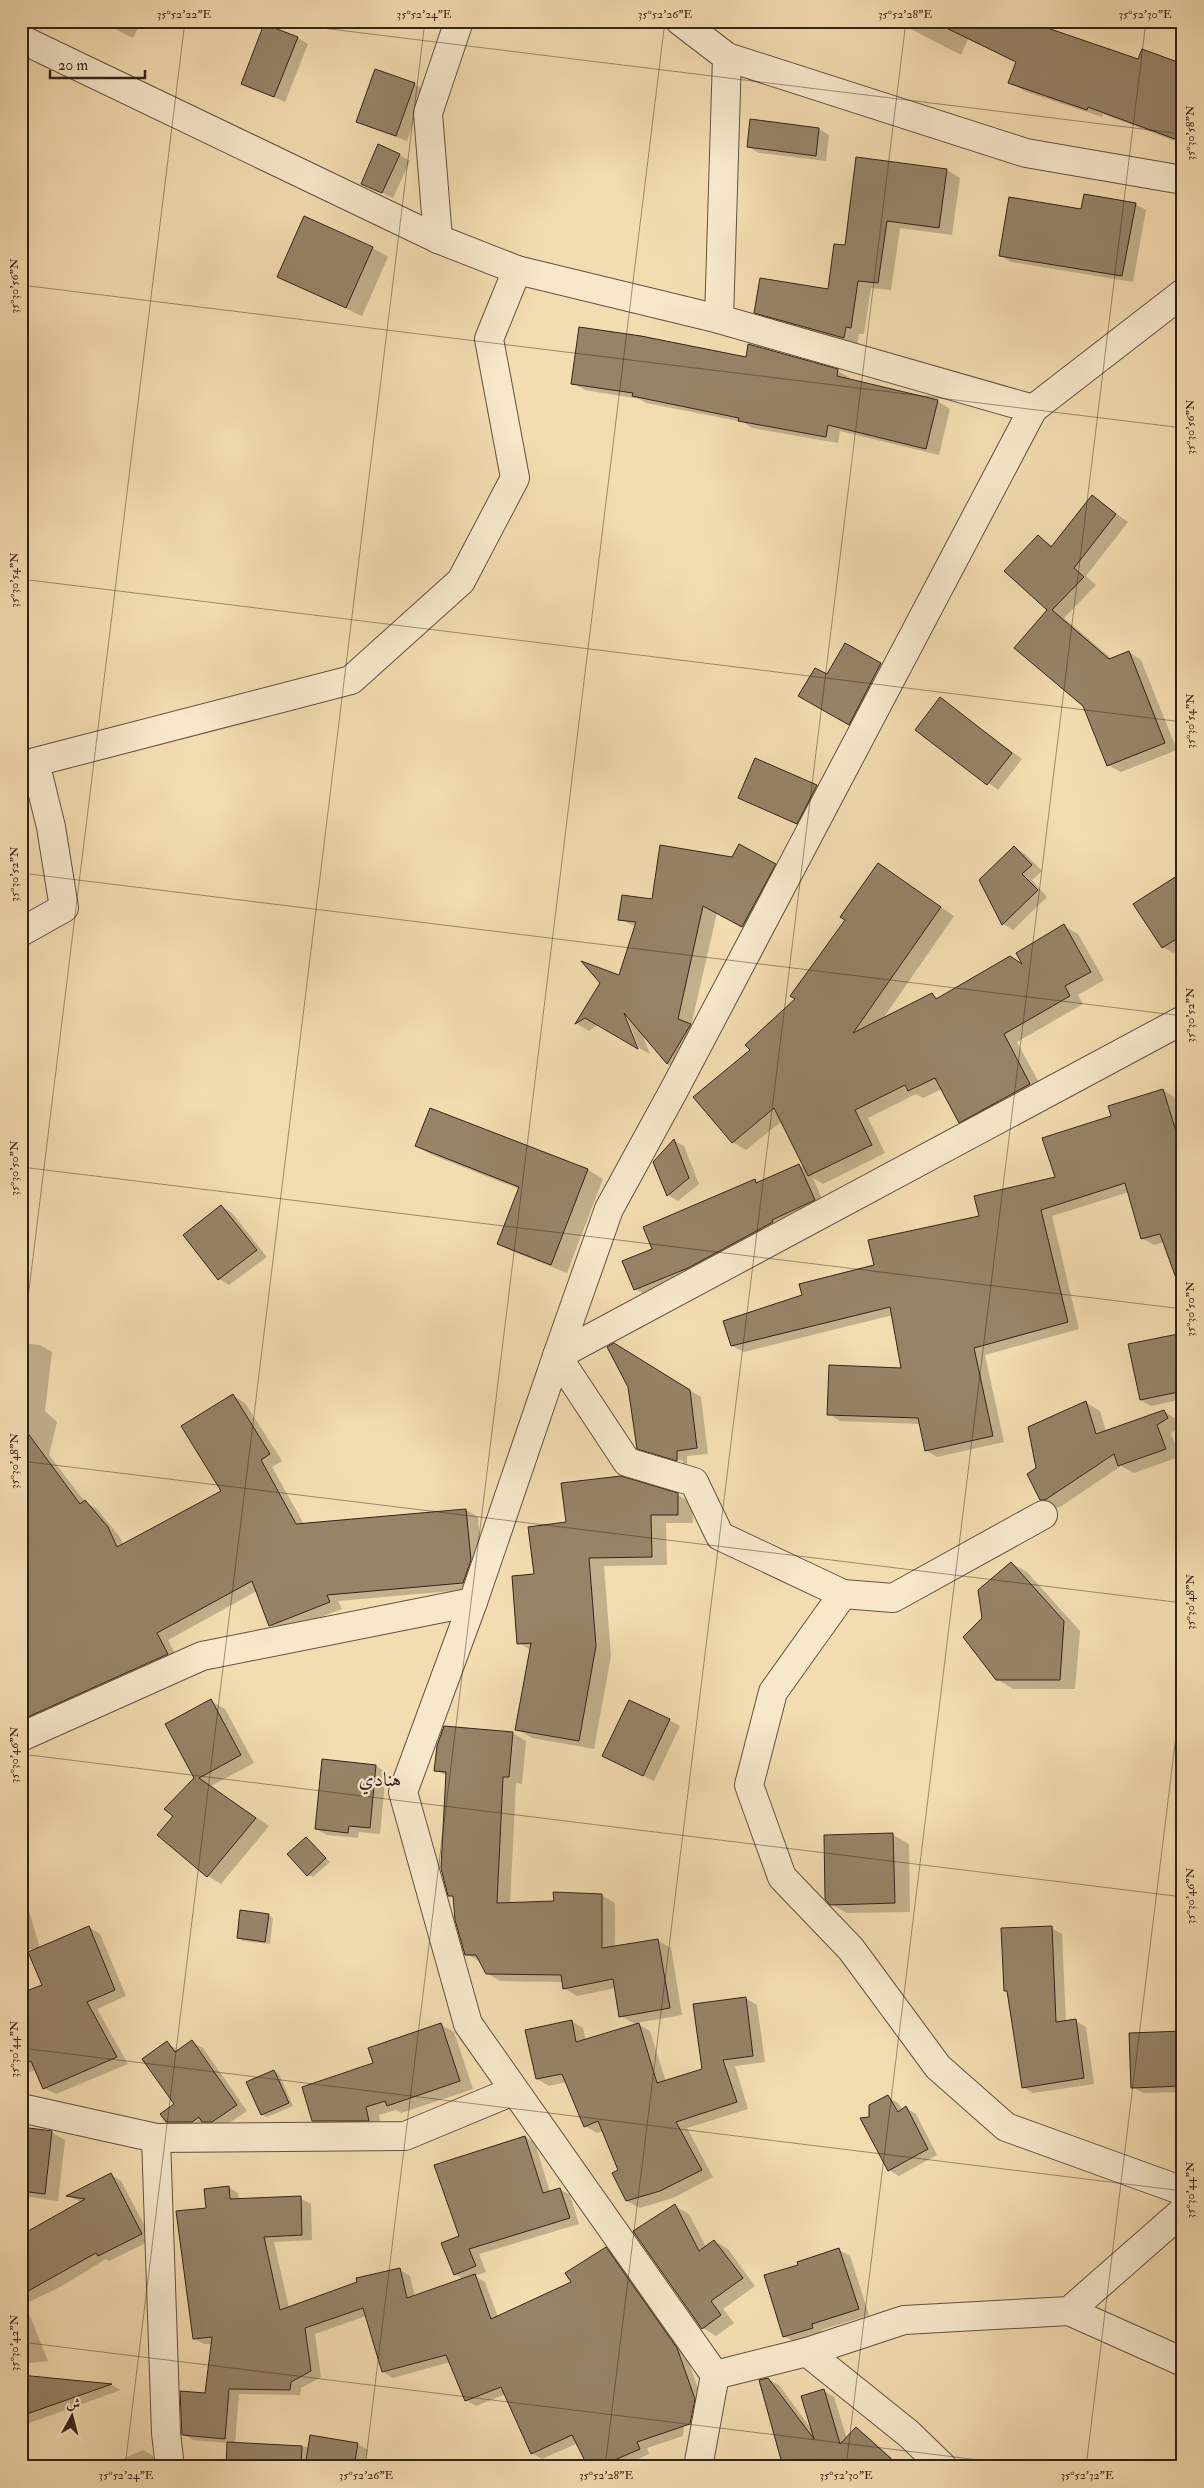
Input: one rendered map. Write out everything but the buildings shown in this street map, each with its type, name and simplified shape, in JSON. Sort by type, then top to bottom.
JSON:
[{"type":"street","points":[[438,239],[428,113],[460,21]]},
{"type":"street","points":[[680,21],[727,57],[1026,153],[1183,180]]},
{"type":"street","points":[[21,38],[438,239],[517,270],[719,319],[1033,409]]},
{"type":"street","points":[[719,319],[727,57]]},
{"type":"street","points":[[21,932],[64,908],[51,826],[35,762],[351,680],[461,581],[515,478],[489,339],[517,270]]},
{"type":"street","points":[[698,2467],[715,2375],[513,2091],[468,2024],[403,1792],[473,1602],[556,1356],[609,1209],[679,1081],[1033,409],[1183,293]]},
{"type":"street","points":[[556,1356],[1183,1020]]},
{"type":"street","points":[[556,1356],[627,1462],[694,1482],[720,1536],[843,1594],[893,1598],[1043,1515]]},
{"type":"street","points":[[843,1594],[773,1692],[749,1785],[782,1877],[851,1949],[938,2067],[1006,2126],[1183,2191]]},
{"type":"street","points":[[21,1737],[202,1656],[473,1602]]},
{"type":"street","points":[[21,2108],[156,2138],[405,2136],[513,2091]]},
{"type":"street","points":[[156,2138],[166,2433],[170,2467]]},
{"type":"street","points":[[1069,2311],[1183,2210]]},
{"type":"street","points":[[715,2375],[807,2352],[904,2320],[1069,2311],[1183,2362]]},
{"type":"street","points":[[807,2352],[909,2434],[943,2467]]},
{"type":"district","name":"هنادي","points":[[380,1779]]}]
